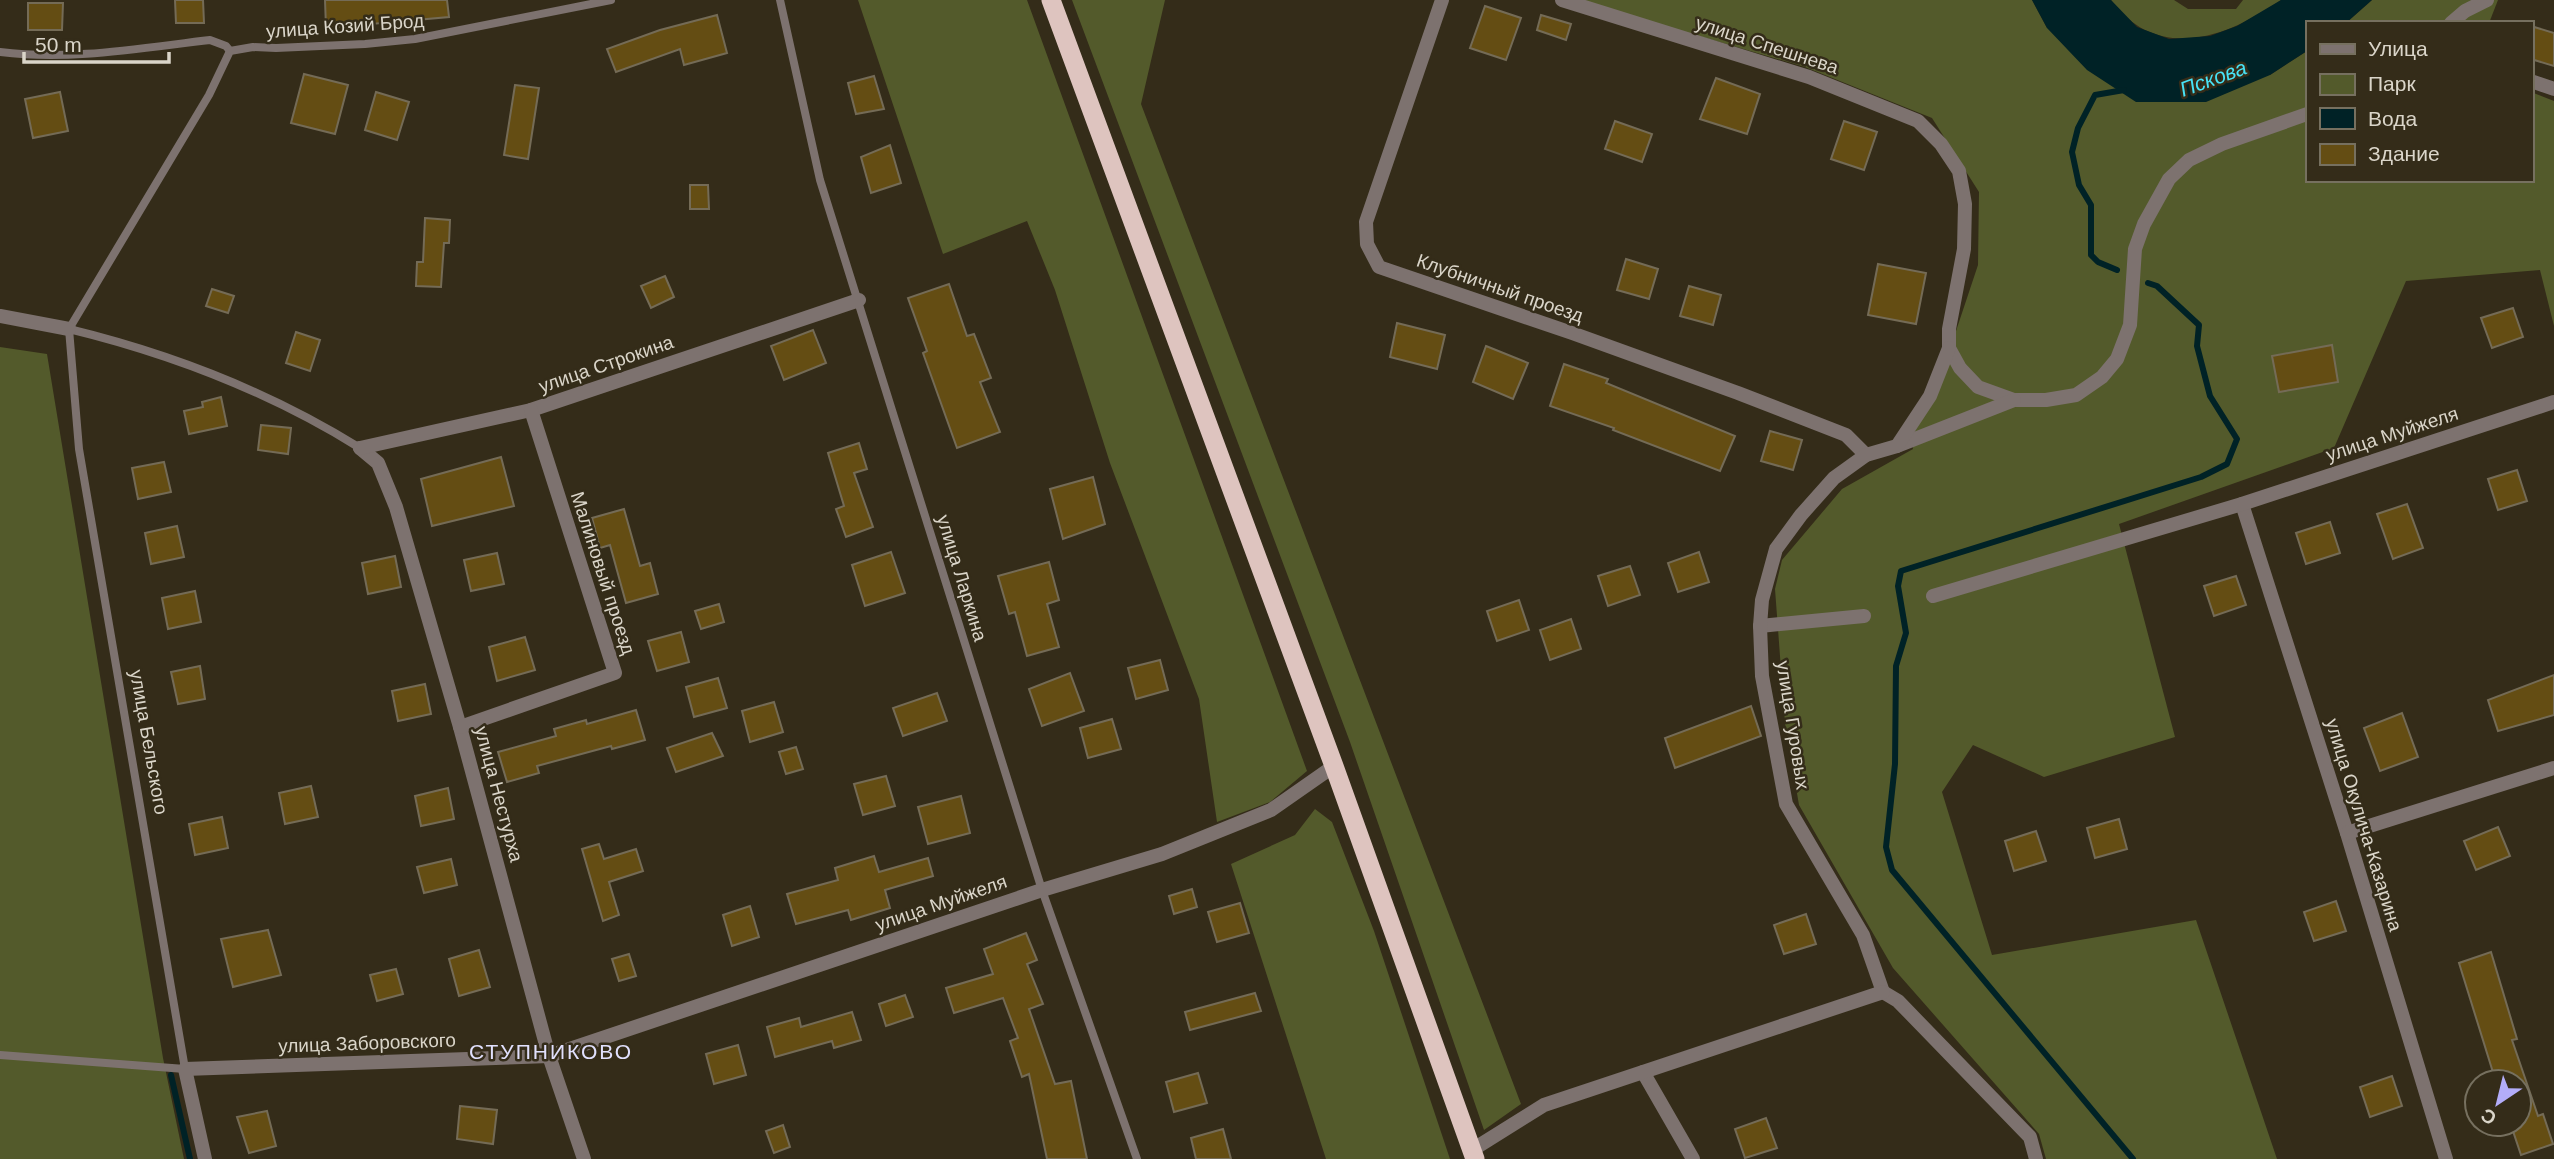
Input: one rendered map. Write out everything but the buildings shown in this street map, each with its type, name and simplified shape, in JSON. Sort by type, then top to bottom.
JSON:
[{"type":"highway","points":[[1051,0],[1334,766],[1474,1155]]},
{"type":"street","name":"Клубничный проезд","points":[[1442,0],[1366,222],[1367,244],[1380,267],[1572,333],[1846,435],[1866,456]]},
{"type":"street","name":"улица Спешнева","points":[[1562,0],[1809,77],[1918,121],[1941,144],[1959,171],[1965,204],[1964,248],[1949,329],[1949,348]]},
{"type":"street","points":[[2453,21],[2465,11],[2487,0]]},
{"type":"street","points":[[2533,82],[2554,89]]},
{"type":"street","points":[[1949,348],[1960,368],[1978,387],[2014,400],[2076,396],[2102,377],[2117,359],[2130,326],[2135,248],[2144,224],[2169,179],[2189,160],[2222,144],[2306,114]]},
{"type":"street","name":"улица Строкина","points":[[360,448],[531,410],[859,300]]},
{"type":"street","points":[[0,316],[69,329]]},
{"type":"street","points":[[1897,446],[1930,396],[1949,348]]},
{"type":"street","name":"улица Гуровых","points":[[1883,992],[1863,935],[1786,804],[1762,676],[1760,626],[1765,589],[1776,549],[1801,515],[1834,478],[1866,456],[2014,400]]},
{"type":"street","name":"улица Муйжеля","points":[[1933,596],[2242,504],[2554,402]]},
{"type":"street","name":"Малиновый проезд","points":[[460,727],[615,673],[531,410]]},
{"type":"street","name":"улица Нестурха","points":[[360,448],[378,463],[396,507],[460,727],[549,1056],[584,1159]]},
{"type":"street","name":"улица Окулича-Казарина","points":[[2242,504],[2347,833],[2446,1159]]},
{"type":"street","points":[[1760,626],[1864,616]]},
{"type":"street","name":"улица Муйжеля","points":[[549,1056],[1042,890],[1162,854],[1271,810],[1334,766]]},
{"type":"street","points":[[2347,833],[2554,768]]},
{"type":"street","points":[[1474,1155],[1544,1105],[1883,992],[1898,1002],[2030,1137],[2036,1159]]},
{"type":"street","name":"улица Заборовского","points":[[185,1069],[549,1056]]},
{"type":"street","name":"улица Бельского","points":[[185,1069],[205,1159]]},
{"type":"street","points":[[1643,1072],[1693,1159]]},
{"type":"lane","name":"улица Козий Брод","points":[[230,51],[253,47],[365,44],[415,39],[611,0]]},
{"type":"lane","name":"улица Ларкина","points":[[780,0],[820,180],[1042,890],[1137,1159]]},
{"type":"lane","points":[[0,52],[20,55],[74,55],[210,40],[226,46],[230,51],[209,95],[69,329],[176,359],[312,418],[360,448]]},
{"type":"lane","name":"улица Бельского","points":[[69,329],[79,449],[185,1069]]},
{"type":"lane","points":[[0,1055],[185,1069]]},
{"type":"green space","points":[[858,0],[1027,0],[1307,771],[1270,802],[1217,822],[1199,699],[1110,463],[1055,290],[1027,221],[943,254]]},
{"type":"green space","points":[[1072,0],[1165,0],[1141,104],[1521,1104],[1484,1130],[1350,742]]},
{"type":"green space","points":[[1576,0],[2032,0],[2047,28],[2270,75],[2306,52],[2306,182],[2533,182],[2533,93],[2554,101],[2554,326],[2540,270],[2406,281],[2334,448],[2119,524],[2175,737],[2044,777],[1973,745],[1942,792],[1992,955],[2196,920],[2277,1159],[2046,1159],[2039,1134],[1893,968],[1799,805],[1785,723],[1775,589],[1782,560],[1842,489],[1913,449],[1910,433],[1942,373],[1978,265],[1979,192],[1932,118],[1805,67]]},
{"type":"green space","points":[[2111,0],[2174,0],[2188,9],[2236,9],[2243,0],[2281,0],[2238,25],[2216,33],[2193,38],[2171,38],[2149,32],[2129,20]]},
{"type":"green space","points":[[2372,0],[2498,0],[2490,21],[2348,21]]},
{"type":"green space","points":[[0,347],[47,354],[163,1058],[184,1159],[0,1159]]},
{"type":"green space","points":[[1315,809],[1332,822],[1374,931],[1450,1159],[1326,1159],[1231,864],[1295,835]]},
{"type":"water","name":"Пскова","points":[[2032,0],[2111,0],[2137,27],[2169,39],[2210,36],[2237,26],[2281,0],[2372,0],[2348,21],[2306,21],[2306,52],[2270,75],[2206,102],[2136,102],[2087,70],[2047,28]]},
{"type":"waterway","points":[[2117,270],[2098,262],[2091,255],[2091,205],[2079,185],[2072,152],[2078,128],[2095,95],[2124,90]]},
{"type":"waterway","points":[[2133,1159],[1892,870],[1886,847],[1895,764],[1896,666],[1906,633],[1898,586],[1901,571],[2201,477],[2227,464],[2237,439],[2210,396],[2197,346],[2199,325],[2157,286],[2148,283]]},
{"type":"waterway","points":[[171,1075],[190,1159]]},
{"type":"district","name":"СТУПНИКОВО","points":[[551,1051]]}]
